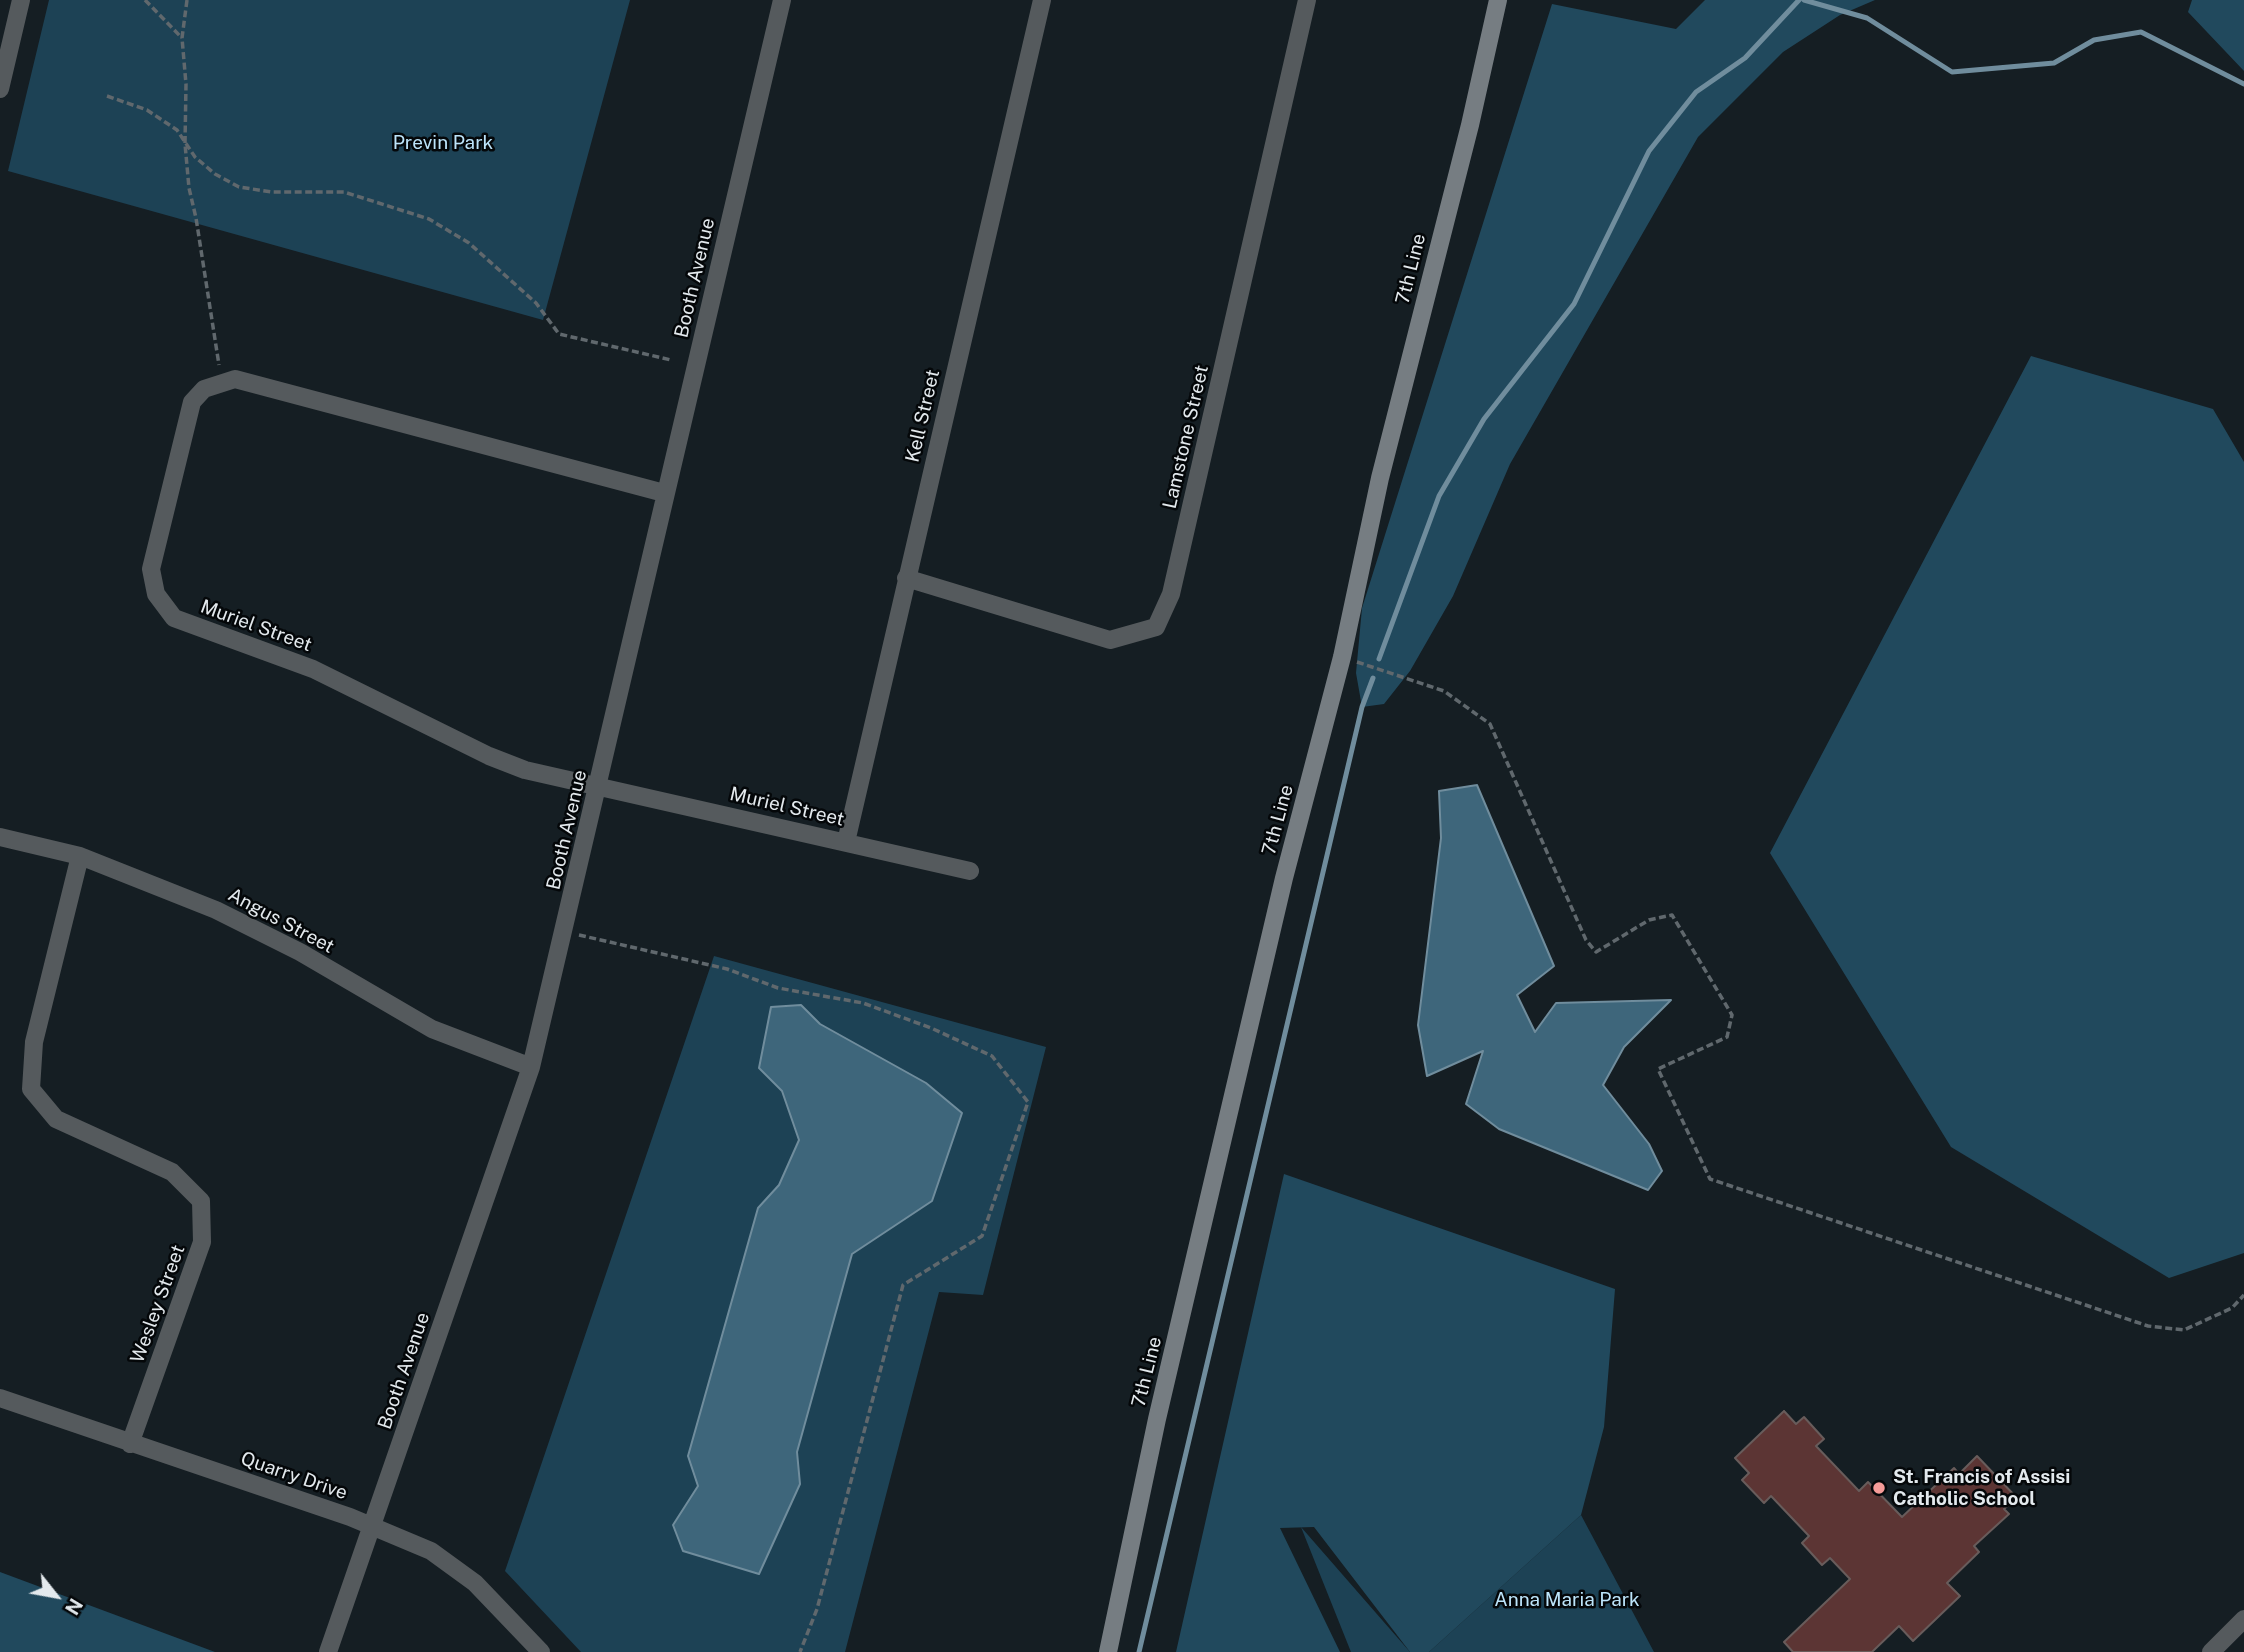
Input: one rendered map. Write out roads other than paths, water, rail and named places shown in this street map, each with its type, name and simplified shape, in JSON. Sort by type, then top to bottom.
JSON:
[{"type":"street","points":[[0,89],[21,0]]},
{"type":"street","name":"Booth Avenue","points":[[328,1652],[531,1067],[599,788],[664,493],[782,0]]},
{"type":"street","name":"Kell Street","points":[[846,842],[1042,0]]},
{"type":"street","name":"Lamstone Street","points":[[906,578],[1110,640],[1156,627],[1171,594],[1307,0]]},
{"type":"street","name":"7th Line","points":[[1108,1652],[1157,1419],[1284,878],[1342,657],[1380,478],[1470,125],[1498,0]]},
{"type":"street","name":"Muriel Street","points":[[664,493],[235,379],[221,381],[204,390],[192,402],[151,569],[156,594],[174,618],[313,669],[489,756],[525,770],[970,871]]},
{"type":"street","name":"Angus Street","points":[[0,837],[80,856],[216,910],[300,952],[432,1029],[531,1067]]},
{"type":"street","name":"Wesley Street","points":[[80,856],[34,1042],[31,1089],[56,1119],[172,1172],[201,1201],[202,1242],[130,1444]]},
{"type":"street","name":"Quarry Drive","points":[[0,1398],[372,1527],[430,1551],[475,1583],[541,1652]]},
{"type":"street","points":[[2210,1652],[2244,1619]]},
{"type":"waterway","points":[[1379,659],[1439,496],[1484,419],[1574,304],[1649,151],[1696,92],[1745,58],[1799,0]]},
{"type":"waterway","points":[[1804,0],[1867,18],[1952,72],[2054,63],[2094,40],[2141,32],[2244,84]]},
{"type":"waterway","points":[[1139,1652],[1362,707],[1373,678]]},
{"type":"place","name":"St. Francis of Assisi Catholic School","points":[[1879,1488]]},
{"type":"park label","name":"Previn Park","points":[[443,143]]},
{"type":"park label","name":"Anna Maria Park","points":[[1567,1600]]}]
